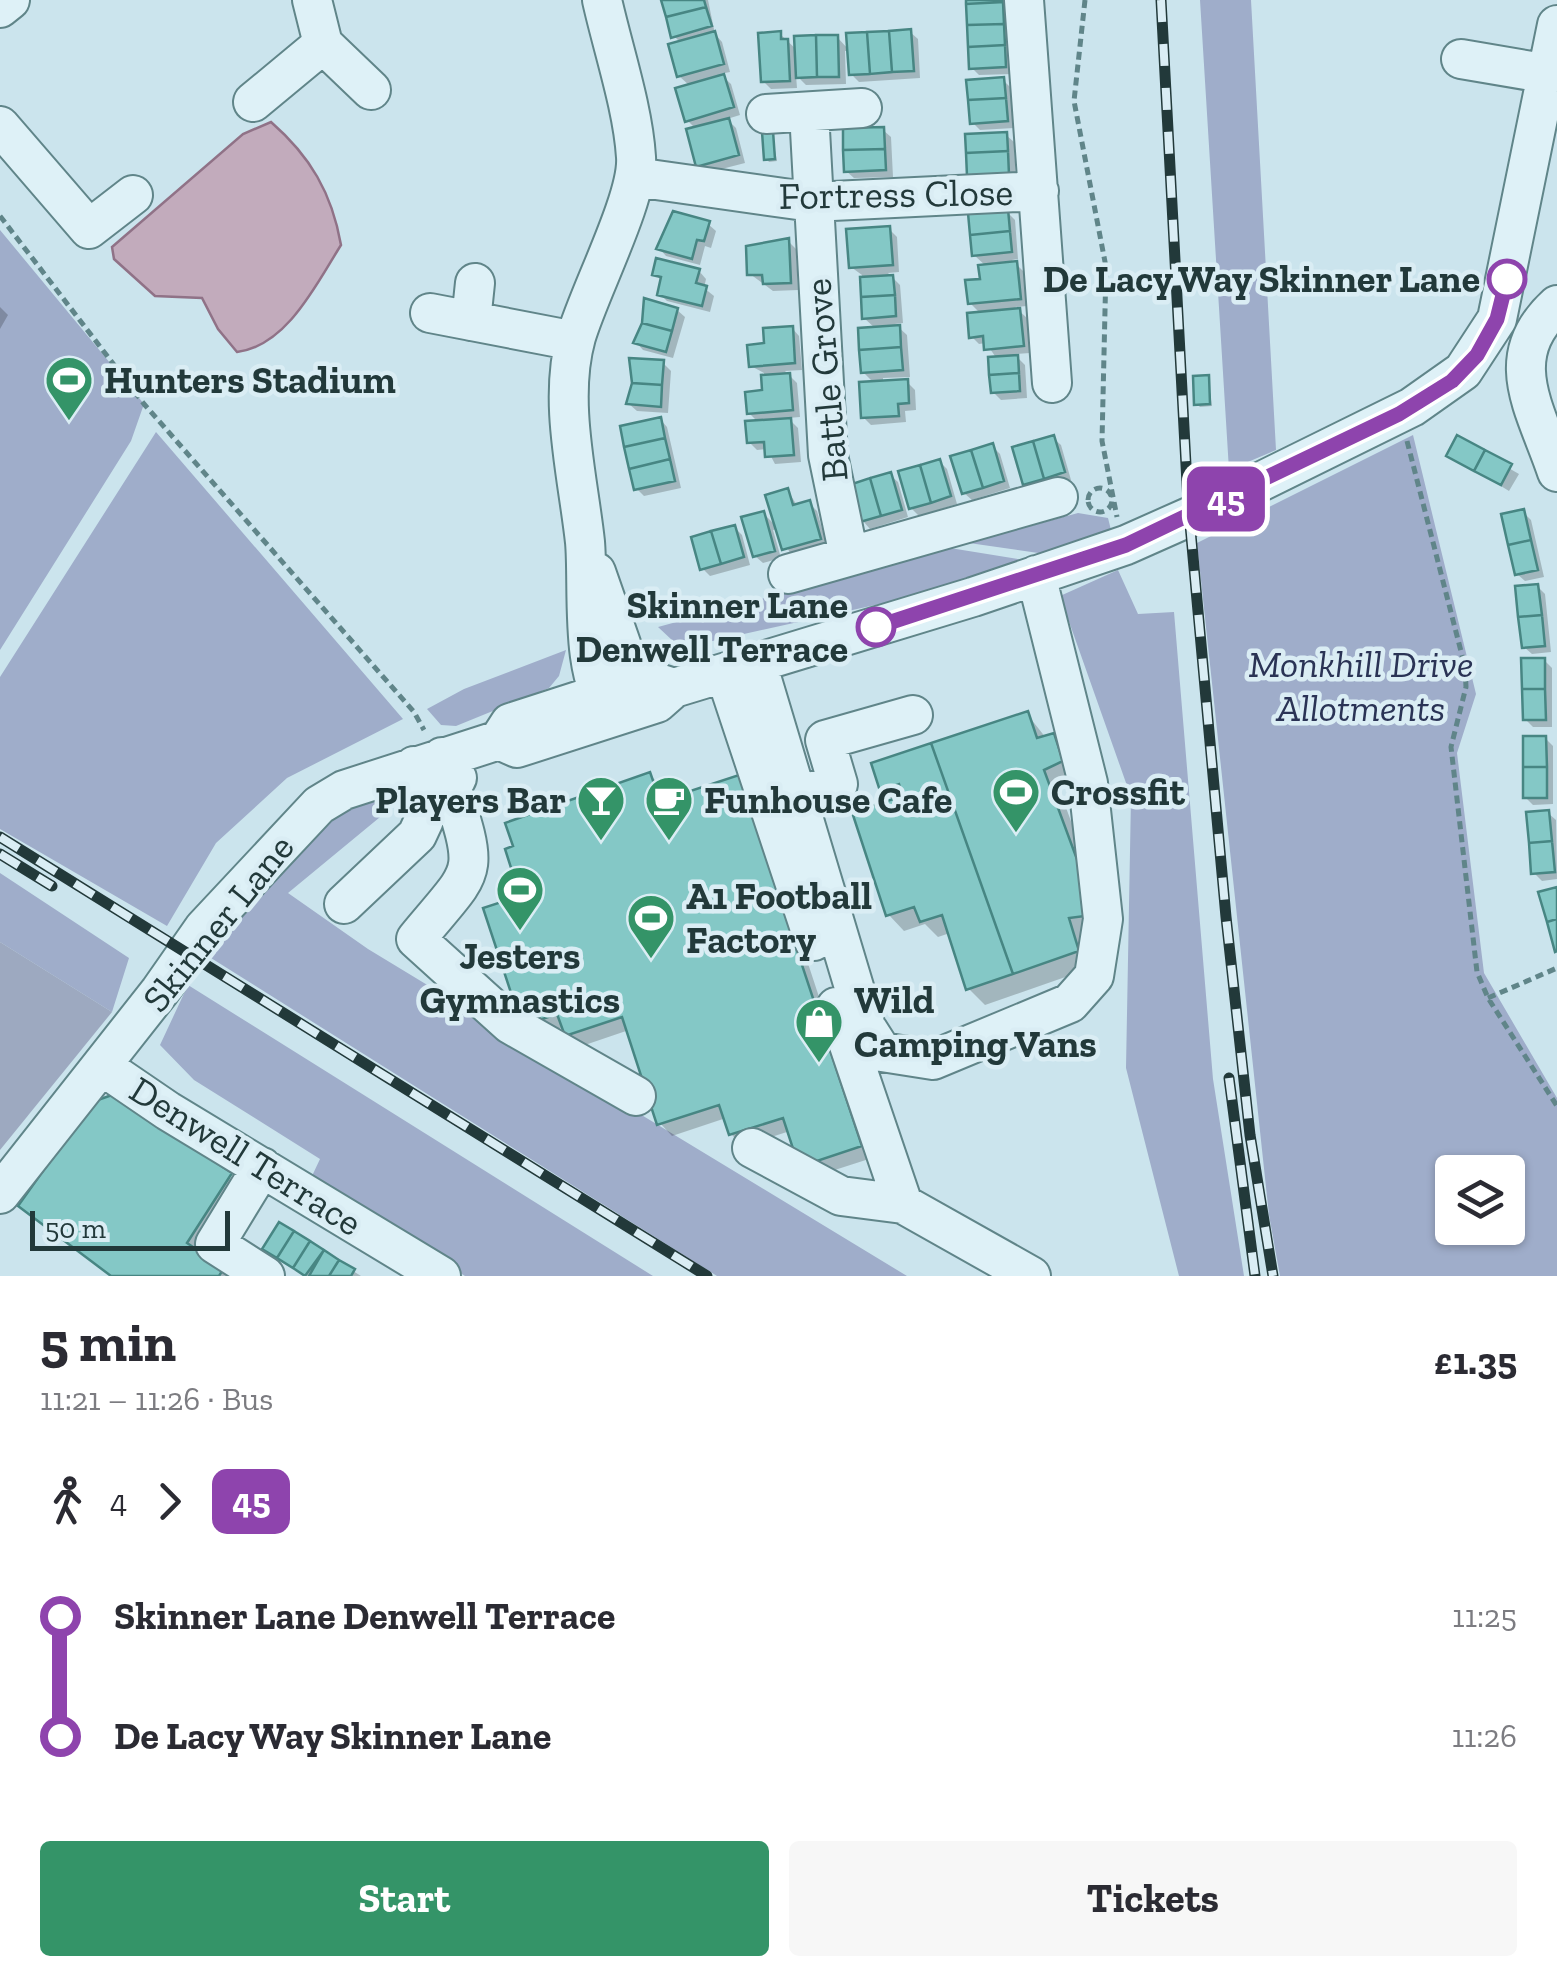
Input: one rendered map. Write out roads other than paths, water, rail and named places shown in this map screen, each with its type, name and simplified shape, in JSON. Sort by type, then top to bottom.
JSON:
[{"type":"street","points":[[0,8],[10,0]]},
{"type":"street","points":[[312,0],[323,44],[371,90]]},
{"type":"street","points":[[602,0],[636,156],[634,178],[575,341],[570,412],[585,546],[634,698]]},
{"type":"street","name":"Fortress Close","points":[[1025,10],[1052,383]]},
{"type":"street","points":[[1460,59],[1549,74],[1557,25]]},
{"type":"street","points":[[253,102],[323,44]]},
{"type":"street","name":"Skinner Lane","points":[[0,1194],[102,1066],[204,928],[288,834],[344,790],[429,755],[499,740],[517,748],[634,698],[741,668],[1126,545],[1399,414],[1452,381],[1482,348],[1497,319],[1549,74]]},
{"type":"street","points":[[766,114],[862,108]]},
{"type":"street","name":"Battle Grove","points":[[809,112],[828,455],[849,556]]},
{"type":"street","points":[[0,126],[95,237],[133,195]]},
{"type":"street","name":"Fortress Close","points":[[634,178],[812,202],[1038,191]]},
{"type":"street","points":[[470,321],[475,283]]},
{"type":"street","points":[[1557,305],[1526,344],[1523,364],[1557,472]]},
{"type":"street","points":[[430,313],[575,341]]},
{"type":"street","points":[[788,574],[1058,497]]},
{"type":"street","points":[[741,668],[796,796],[866,1027],[882,1052],[933,1060],[1070,1004],[1094,976],[1103,920],[1088,783],[1036,575]]},
{"type":"street","points":[[741,668],[904,1204]]},
{"type":"street","points":[[796,796],[838,784],[825,740],[912,715]]},
{"type":"street","points":[[344,904],[417,835],[424,820],[429,755]]},
{"type":"street","points":[[429,755],[457,778],[451,787],[470,849],[471,868],[416,939],[510,1024],[636,1096]]},
{"type":"street","name":"Denwell Terrace","points":[[102,1066],[440,1276]]},
{"type":"street","points":[[752,1148],[841,1196],[904,1204],[1031,1276]]},
{"type":"street","points":[[262,1168],[215,1244],[266,1276]]},
{"type":"railway","points":[[1161,0],[1188,502],[1226,917],[1250,1135],[1273,1276]]},
{"type":"railway","points":[[0,837],[707,1276]]},
{"type":"railway","points":[[0,854],[52,886]]},
{"type":"railway","points":[[1229,1078],[1255,1276]]},
{"type":"place","name":"De Lacy Way Skinner Lane","points":[[1507,279]]},
{"type":"place","name":"Hunters Stadium","points":[[69,422]]},
{"type":"place","name":"Skinner Lane Denwell Terrace","points":[[876,627]]},
{"type":"place","name":"Crossfit","points":[[1016,834]]},
{"type":"place","name":"Players Bar","points":[[601,842]]},
{"type":"place","name":"Funhouse Cafe","points":[[669,842]]},
{"type":"place","name":"Jesters Gymnastics","points":[[520,932]]},
{"type":"place","name":"A1 Football Factory","points":[[651,960]]},
{"type":"place","name":"Wild Camping Vans","points":[[819,1064]]},
{"type":"park label","name":"Monkhill Drive Allotments","points":[[1361,686]]}]
